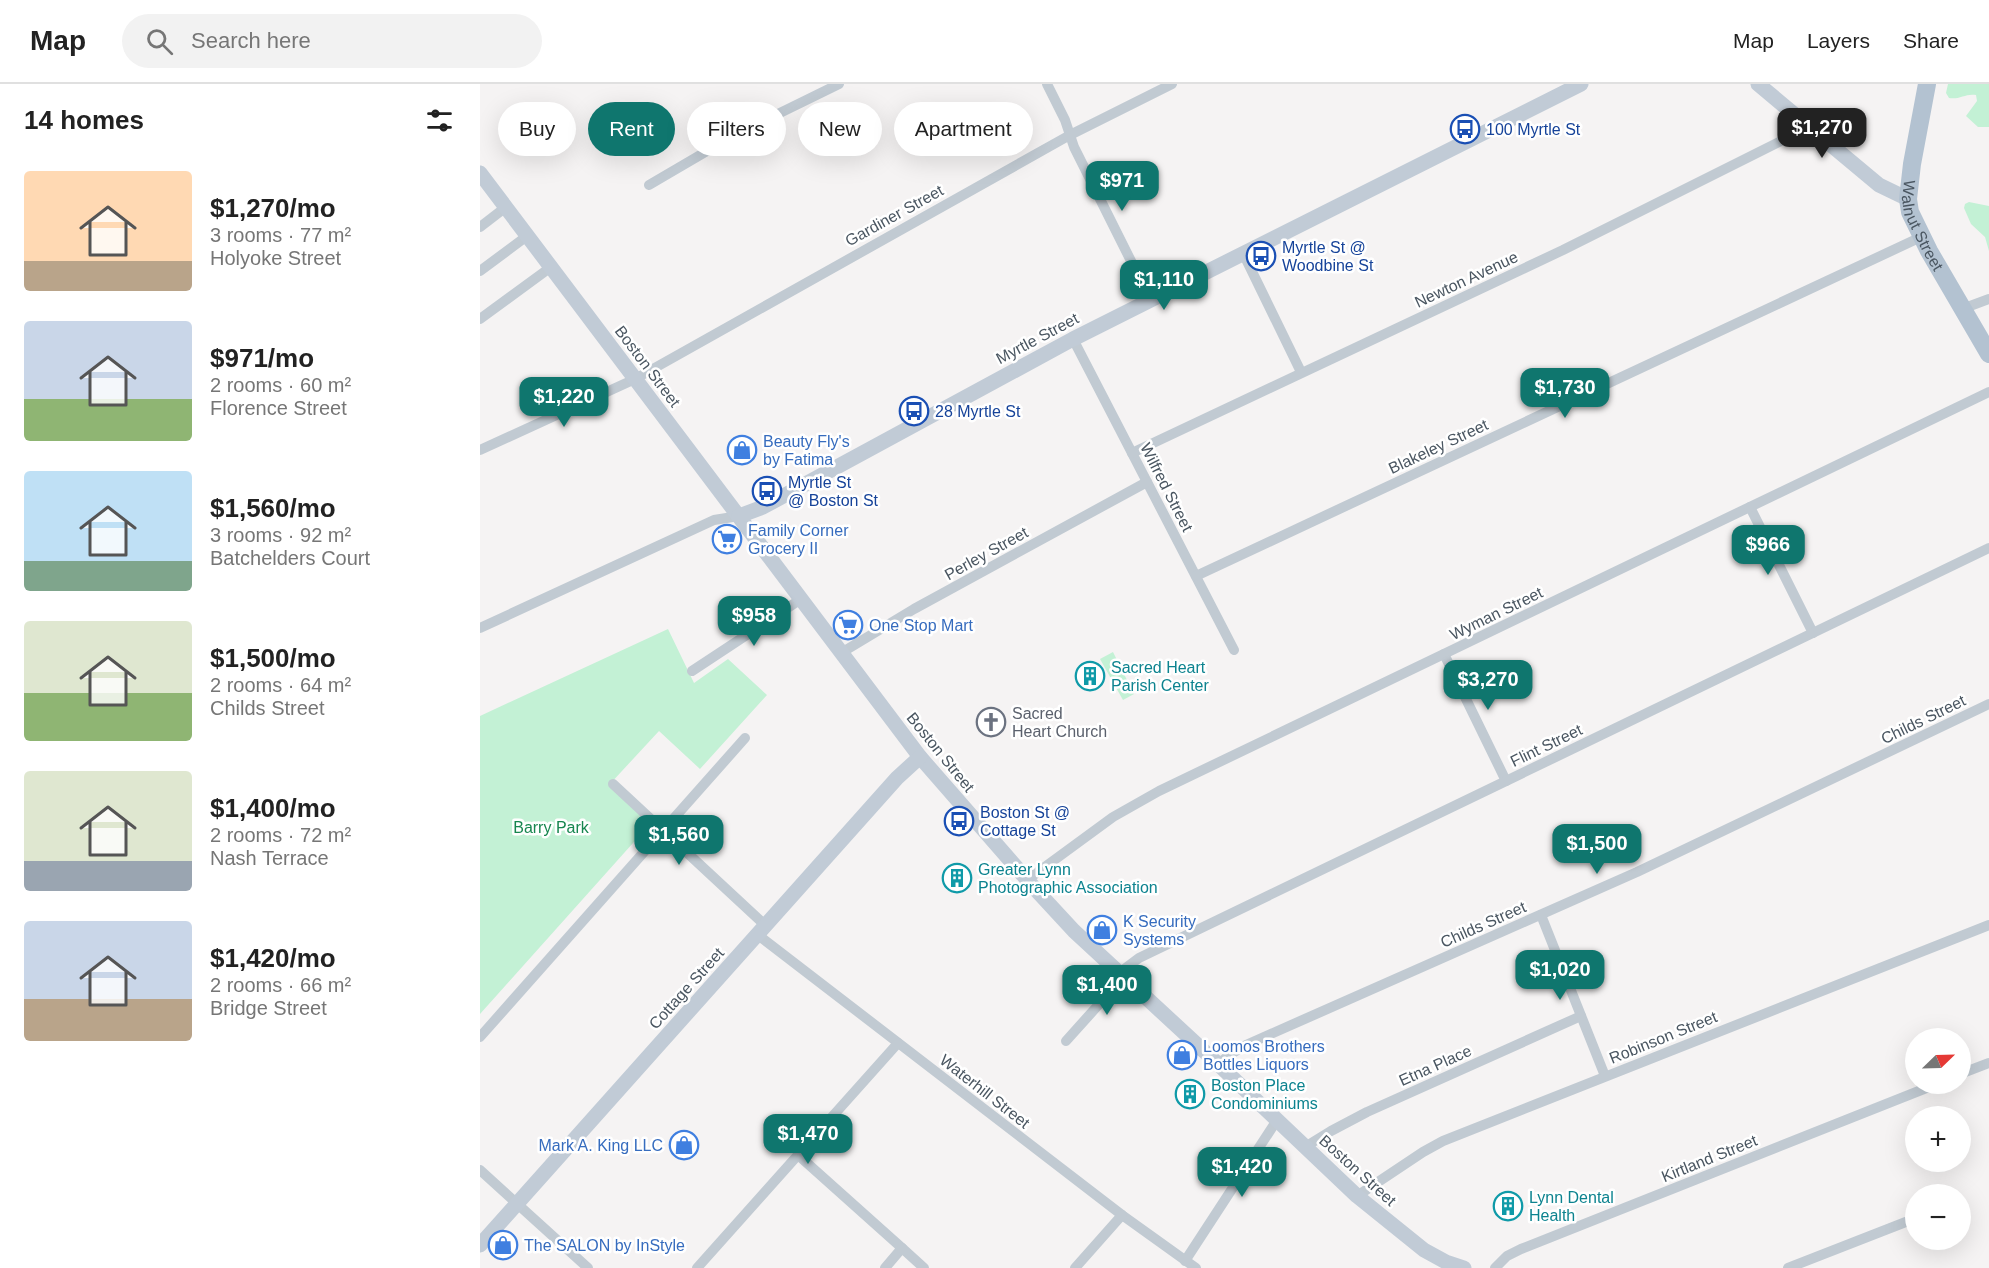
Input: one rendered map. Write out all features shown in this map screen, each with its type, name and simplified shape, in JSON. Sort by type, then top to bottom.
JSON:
[{"type":"main road","name":"Myrtle Street","points":[[739,516],[763,507],[1150,299],[1581,84]]},
{"type":"main road","points":[[1758,84],[1879,185],[1908,199]]},
{"type":"main road","name":"Walnut Street","points":[[1927,84],[1912,164],[1908,199],[1911,216],[1989,354]]},
{"type":"main road","name":"Boston Street","points":[[480,173],[920,758],[1027,880],[1074,931],[1357,1196],[1408,1239],[1436,1256],[1464,1268]]},
{"type":"main road","name":"Cottage Street","points":[[480,1245],[897,778],[920,758]]},
{"type":"main road","points":[[1408,1239],[1436,1268]]},
{"type":"street","points":[[649,185],[731,137],[838,84]]},
{"type":"street","points":[[1047,84],[1065,120],[1074,147],[1150,299]]},
{"type":"street","name":"Gardiner Street","points":[[480,450],[635,379],[1070,135],[1172,84]]},
{"type":"street","name":"Newton Avenue","points":[[1132,453],[1563,250],[1809,127]]},
{"type":"street","points":[[480,227],[506,207]]},
{"type":"street","points":[[480,271],[528,236]]},
{"type":"street","name":"Blakeley Street","points":[[1196,576],[1922,237]]},
{"type":"street","points":[[1243,253],[1300,372]]},
{"type":"street","points":[[480,319],[551,267]]},
{"type":"street","points":[[1962,309],[1989,299]]},
{"type":"street","name":"Wilfred Street","points":[[1073,339],[1234,650]]},
{"type":"street","name":"Wyman Street","points":[[1027,880],[1091,833],[1140,801],[1989,392]]},
{"type":"street","name":"Perley Street","points":[[841,653],[914,609],[1147,482]]},
{"type":"street","points":[[1750,507],[1813,633]]},
{"type":"street","points":[[480,628],[714,520],[739,516]]},
{"type":"street","name":"Flint Street","points":[[1119,973],[1139,958],[1989,548]]},
{"type":"street","points":[[692,671],[801,599]]},
{"type":"street","points":[[1444,654],[1506,781]]},
{"type":"street","name":"Childs Street","points":[[1218,1064],[1246,1045],[1637,872],[1989,704]]},
{"type":"street","points":[[480,1037],[745,738]]},
{"type":"street","name":"Waterhill Street","points":[[613,784],[762,930],[898,1043],[1122,1215],[1196,1268]]},
{"type":"street","points":[[1541,915],[1605,1077]]},
{"type":"street","name":"Robinson Street","points":[[1357,1196],[1439,1143],[1989,925]]},
{"type":"street","points":[[1066,1041],[1110,992],[1119,973]]},
{"type":"street","name":"Etna Place","points":[[1305,1147],[1367,1112],[1581,1016]]},
{"type":"street","points":[[697,1268],[898,1043]]},
{"type":"street","points":[[1971,1070],[1989,1063]]},
{"type":"street","name":"Kirtland Street","points":[[1495,1268],[1507,1256],[1521,1249],[1911,1094]]},
{"type":"street","points":[[1185,1261],[1277,1120]]},
{"type":"street","points":[[798,1155],[924,1268]]},
{"type":"street","points":[[480,1170],[588,1268]]},
{"type":"street","points":[[1075,1268],[1122,1215]]},
{"type":"street","points":[[1788,1268],[1905,1222]]},
{"type":"street","points":[[885,1268],[902,1248]]},
{"type":"green space","points":[[1948,84],[1989,84],[1989,127],[1978,127],[1966,116],[1977,101],[1976,95],[1949,98],[1946,93]]},
{"type":"green space","points":[[1969,202],[1989,206],[1989,251],[1985,237],[1971,224],[1964,208]]},
{"type":"green space","name":"Barry Park","points":[[668,629],[694,683],[728,659],[767,695],[700,769],[659,731],[609,785],[650,824],[480,1014],[480,716]]},
{"type":"green space","points":[[1113,652],[1134,694],[1123,700],[1100,659]]},
{"type":"place","name":"100 Myrtle St","points":[[1465,129]]},
{"type":"place","name":"Myrtle St @ Woodbine St","points":[[1261,256]]},
{"type":"place","name":"28 Myrtle St","points":[[914,411]]},
{"type":"place","name":"Beauty Fly's by Fatima","points":[[742,450]]},
{"type":"place","name":"Myrtle St @ Boston St","points":[[767,491]]},
{"type":"place","name":"Family Corner Grocery II","points":[[727,539]]},
{"type":"place","name":"One Stop Mart","points":[[848,625]]},
{"type":"place","name":"Sacred Heart Parish Center","points":[[1090,676]]},
{"type":"place","name":"Sacred Heart Church","points":[[991,722]]},
{"type":"place","name":"Boston St @ Cottage St","points":[[959,821]]},
{"type":"place","name":"Greater Lynn Photographic Association","points":[[957,878]]},
{"type":"place","name":"K Security Systems","points":[[1102,930]]},
{"type":"place","name":"Loomos Brothers Bottles Liquors","points":[[1182,1055]]},
{"type":"place","name":"Boston Place Condominiums","points":[[1190,1094]]},
{"type":"place","name":"Mark A. King LLC","points":[[684,1145]]},
{"type":"place","name":"Lynn Dental Health","points":[[1508,1206]]},
{"type":"place","name":"The SALON by InStyle","points":[[503,1245]]}]
